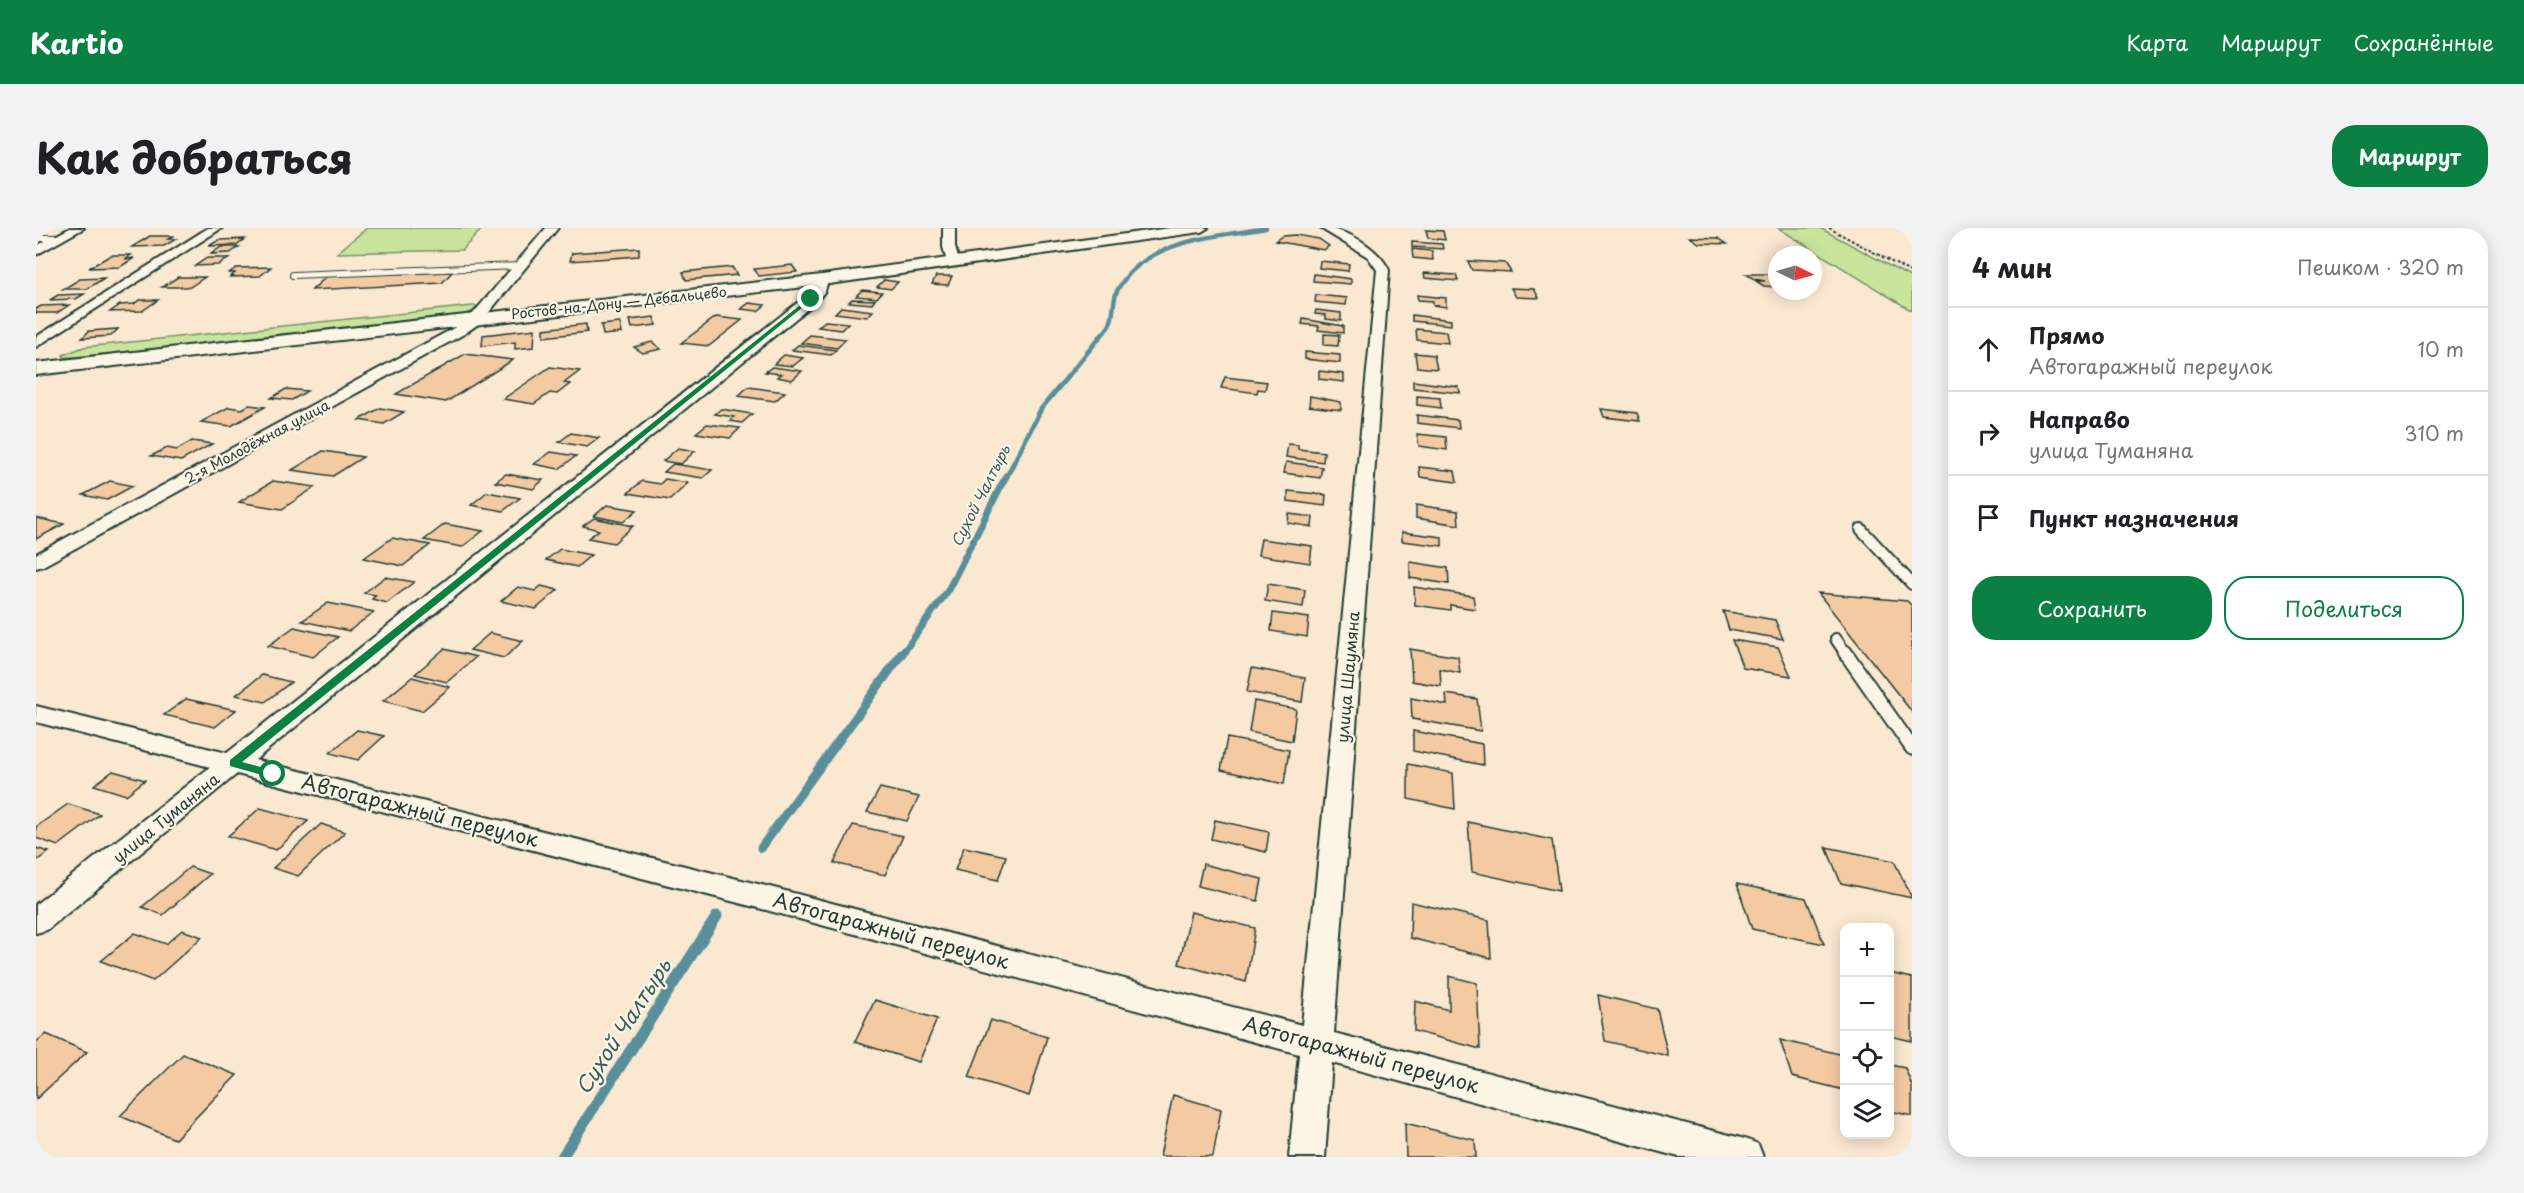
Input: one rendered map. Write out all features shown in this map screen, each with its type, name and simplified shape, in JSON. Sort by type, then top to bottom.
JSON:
[{"type":"street","points":[[36,251],[78,228]]},
{"type":"street","points":[[36,343],[216,228]]},
{"type":"street","name":"2-я Молодёжная улица","points":[[36,562],[445,340],[476,320],[552,228]]},
{"type":"street","points":[[949,228],[949,247],[953,262]]},
{"type":"street","name":"Ростов-на-Дону — Дебальцево","points":[[36,369],[822,280],[1200,228]]},
{"type":"street","name":"улица Шаумяна","points":[[1307,1157],[1383,270],[1378,260],[1371,254],[1326,228]]},
{"type":"street","name":"улица Туманяна","points":[[36,921],[811,299],[818,291],[822,280]]},
{"type":"street","name":"Автогаражный переулок","points":[[36,714],[766,898],[1745,1157]]},
{"type":"lane","points":[[36,238],[60,238]]},
{"type":"lane","points":[[293,275],[519,267]]},
{"type":"lane","points":[[1861,529],[1912,584]]},
{"type":"lane","points":[[1836,639],[1912,748]]},
{"type":"path","points":[[1829,228],[1912,273]]},
{"type":"green space","points":[[367,228],[483,228],[462,250],[337,253]]},
{"type":"green space","points":[[1778,228],[1820,228],[1912,278],[1912,311],[1822,255],[1822,246],[1807,246]]},
{"type":"green space","points":[[477,306],[479,309],[458,317],[75,357],[64,357],[63,355],[84,347]]},
{"type":"building","points":[[1426,230],[1443,231],[1445,240],[1428,238]]},
{"type":"building","points":[[1296,235],[1319,239],[1329,246],[1324,250],[1275,241],[1282,236]]},
{"type":"building","points":[[150,236],[173,236],[168,239],[176,239],[164,246],[132,247]]},
{"type":"building","points":[[1690,237],[1718,238],[1727,244],[1699,243]]},
{"type":"building","points":[[245,239],[236,245],[209,246],[219,240]]},
{"type":"building","points":[[1412,242],[1442,244],[1443,249],[1412,247]]},
{"type":"building","points":[[221,247],[239,247],[230,253],[211,254]]},
{"type":"building","points":[[639,248],[639,256],[570,261],[572,253]]},
{"type":"building","points":[[1412,249],[1432,251],[1433,260],[1413,258]]},
{"type":"building","points":[[111,255],[131,255],[125,259],[134,258],[120,267],[89,268]]},
{"type":"building","points":[[207,258],[230,258],[218,265],[195,266]]},
{"type":"building","points":[[1320,261],[1349,264],[1348,271],[1319,268]]},
{"type":"building","points":[[1468,261],[1505,263],[1511,272],[1472,270]]},
{"type":"building","points":[[792,265],[797,272],[759,276],[754,269]]},
{"type":"building","points":[[271,267],[260,276],[230,277],[235,273],[229,273],[236,268]]},
{"type":"building","points":[[732,267],[737,275],[686,280],[683,272]]},
{"type":"building","points":[[452,272],[442,283],[312,290],[327,276]]},
{"type":"building","points":[[1424,273],[1456,275],[1458,281],[1425,278]]},
{"type":"building","points":[[1314,274],[1351,279],[1351,284],[1313,281]]},
{"type":"building","points":[[1746,274],[1768,274],[1768,286],[1756,281],[1765,281],[1754,279]]},
{"type":"building","points":[[936,276],[952,276],[948,285],[932,284]]},
{"type":"building","points":[[178,277],[205,277],[190,287],[162,287]]},
{"type":"building","points":[[104,278],[87,289],[63,289],[80,279]]},
{"type":"building","points":[[884,280],[898,282],[891,289],[877,287]]},
{"type":"building","points":[[1511,288],[1534,289],[1539,298],[1516,297]]},
{"type":"building","points":[[862,290],[882,292],[877,298],[856,296]]},
{"type":"building","points":[[84,294],[76,299],[50,300],[58,295]]},
{"type":"building","points":[[1316,295],[1347,298],[1346,305],[1315,302]]},
{"type":"building","points":[[1417,295],[1446,298],[1446,307],[1433,305],[1433,301],[1418,300]]},
{"type":"building","points":[[852,299],[875,300],[872,304],[849,302]]},
{"type":"building","points":[[139,300],[158,300],[142,311],[110,312],[120,305],[134,304]]},
{"type":"building","points":[[749,303],[765,305],[758,311],[741,309]]},
{"type":"building","points":[[69,305],[57,313],[36,313],[36,309],[41,306]]},
{"type":"building","points":[[841,307],[873,311],[867,317],[835,313]]},
{"type":"building","points":[[1316,310],[1341,313],[1341,321],[1326,319],[1326,315],[1315,314]]},
{"type":"building","points":[[1412,315],[1451,320],[1451,325],[1412,321]]},
{"type":"building","points":[[654,317],[656,325],[632,328],[630,320]]},
{"type":"building","points":[[716,317],[742,320],[709,346],[681,343]]},
{"type":"building","points":[[1303,319],[1343,326],[1343,333],[1318,330],[1319,326],[1302,324]]},
{"type":"building","points":[[825,321],[848,323],[841,330],[818,327]]},
{"type":"building","points":[[620,323],[622,333],[603,335],[601,325]]},
{"type":"building","points":[[586,324],[587,332],[544,337],[544,329]]},
{"type":"building","points":[[118,329],[111,336],[82,338],[89,331]]},
{"type":"building","points":[[535,329],[534,347],[515,349],[515,342],[482,346],[483,335]]},
{"type":"building","points":[[1416,329],[1446,332],[1448,343],[1417,340]]},
{"type":"building","points":[[1324,334],[1339,335],[1338,346],[1324,345]]},
{"type":"building","points":[[810,335],[846,339],[837,348],[801,343]]},
{"type":"building","points":[[652,342],[661,349],[643,353],[634,347]]},
{"type":"building","points":[[798,345],[836,350],[831,355],[792,350]]},
{"type":"building","points":[[1305,352],[1340,355],[1340,363],[1305,359]]},
{"type":"building","points":[[1415,353],[1434,355],[1437,369],[1417,367]]},
{"type":"building","points":[[465,354],[513,360],[446,402],[396,394]]},
{"type":"building","points":[[784,355],[803,358],[793,366],[774,364]]},
{"type":"building","points":[[550,367],[580,371],[564,383],[570,384],[557,394],[550,393],[534,404],[503,399]]},
{"type":"building","points":[[772,367],[802,371],[792,380],[777,377],[781,374],[765,372]]},
{"type":"building","points":[[1319,371],[1344,374],[1344,382],[1319,379]]},
{"type":"building","points":[[1225,377],[1267,382],[1265,390],[1258,389],[1257,393],[1221,388]]},
{"type":"building","points":[[1413,381],[1459,387],[1460,393],[1413,388]]},
{"type":"building","points":[[748,387],[785,392],[775,401],[738,396]]},
{"type":"building","points":[[286,389],[307,391],[292,400],[271,398]]},
{"type":"building","points":[[1310,396],[1341,402],[1341,410],[1309,406]]},
{"type":"building","points":[[1417,396],[1440,398],[1441,408],[1417,405]]},
{"type":"building","points":[[249,405],[265,407],[231,426],[201,422],[229,407],[242,409]]},
{"type":"building","points":[[380,408],[404,412],[384,424],[359,420]]},
{"type":"building","points":[[721,409],[752,414],[742,423],[730,421],[734,417],[715,414]]},
{"type":"building","points":[[1601,409],[1637,413],[1640,421],[1604,417]]},
{"type":"building","points":[[1417,415],[1458,420],[1459,428],[1417,423]]},
{"type":"building","points":[[707,424],[740,428],[730,438],[696,433]]},
{"type":"building","points":[[571,433],[599,438],[587,447],[559,442]]},
{"type":"building","points":[[1417,434],[1446,437],[1447,450],[1419,446]]},
{"type":"building","points":[[192,441],[212,444],[181,461],[151,456],[167,448],[177,450]]},
{"type":"building","points":[[1288,444],[1298,445],[1298,449],[1324,452],[1323,462],[1286,457]]},
{"type":"building","points":[[678,448],[695,451],[681,464],[663,461]]},
{"type":"building","points":[[323,451],[363,457],[333,476],[292,470]]},
{"type":"building","points":[[551,452],[576,456],[559,469],[534,464]]},
{"type":"building","points":[[1286,462],[1322,467],[1320,478],[1284,473]]},
{"type":"building","points":[[673,464],[712,470],[703,478],[664,472]]},
{"type":"building","points":[[1419,467],[1455,471],[1457,482],[1420,477]]},
{"type":"building","points":[[506,474],[543,480],[533,489],[495,482]]},
{"type":"building","points":[[665,479],[688,483],[670,500],[628,493],[642,481],[660,484]]},
{"type":"building","points":[[110,481],[133,486],[107,500],[83,495]]},
{"type":"building","points":[[273,481],[315,487],[282,509],[239,502]]},
{"type":"building","points":[[1288,491],[1326,495],[1325,506],[1288,501]]},
{"type":"building","points":[[487,492],[520,498],[503,511],[471,505]]},
{"type":"building","points":[[607,505],[637,510],[623,522],[594,516]]},
{"type":"building","points":[[1416,505],[1458,511],[1459,525],[1416,518]]},
{"type":"building","points":[[1289,514],[1313,517],[1312,527],[1288,523]]},
{"type":"building","points":[[36,518],[64,524],[36,539]]},
{"type":"building","points":[[594,518],[633,526],[614,543],[588,538],[599,530],[583,526]]},
{"type":"building","points":[[445,524],[483,531],[462,547],[424,540]]},
{"type":"building","points":[[1402,532],[1442,537],[1442,546],[1402,541]]},
{"type":"building","points":[[392,538],[430,545],[403,566],[364,558]]},
{"type":"building","points":[[1261,539],[1312,546],[1310,563],[1258,555]]},
{"type":"building","points":[[560,549],[591,555],[577,567],[546,560]]},
{"type":"building","points":[[1410,562],[1448,568],[1449,584],[1410,578]]},
{"type":"building","points":[[385,577],[414,582],[387,603],[372,599],[376,595],[364,593]]},
{"type":"building","points":[[1268,584],[1305,590],[1303,607],[1265,601]]},
{"type":"building","points":[[541,586],[558,590],[536,609],[501,601],[518,587],[535,591]]},
{"type":"building","points":[[1414,587],[1473,596],[1475,609],[1450,605],[1450,610],[1415,605]]},
{"type":"building","points":[[1818,593],[1907,601],[1912,606],[1912,712]]},
{"type":"building","points":[[328,603],[374,612],[349,631],[302,621]]},
{"type":"building","points":[[1723,611],[1775,620],[1783,639],[1729,630]]},
{"type":"building","points":[[1273,613],[1309,618],[1307,637],[1271,631]]},
{"type":"building","points":[[294,627],[338,637],[313,657],[268,646]]},
{"type":"building","points":[[490,633],[523,641],[504,658],[470,650]]},
{"type":"building","points":[[1732,640],[1778,647],[1791,676],[1743,668]]},
{"type":"building","points":[[444,649],[476,657],[447,682],[415,674]]},
{"type":"building","points":[[1410,649],[1458,657],[1460,673],[1440,669],[1441,686],[1412,681]]},
{"type":"building","points":[[1252,668],[1305,678],[1302,702],[1247,692]]},
{"type":"building","points":[[262,675],[291,682],[265,702],[236,695]]},
{"type":"building","points":[[412,677],[450,687],[422,711],[383,701]]},
{"type":"building","points":[[1446,694],[1477,699],[1481,731],[1412,719],[1411,698],[1447,705]]},
{"type":"building","points":[[186,699],[236,710],[215,727],[164,715]]},
{"type":"building","points":[[1254,701],[1296,709],[1292,741],[1249,732]]},
{"type":"building","points":[[357,730],[384,736],[358,760],[330,753]]},
{"type":"building","points":[[1413,731],[1482,744],[1483,765],[1413,751]]},
{"type":"building","points":[[1227,738],[1289,750],[1284,784],[1221,770]]},
{"type":"building","points":[[1408,764],[1453,773],[1455,809],[1408,799]]},
{"type":"building","points":[[113,771],[145,780],[126,795],[94,785]]},
{"type":"building","points":[[880,788],[919,797],[907,821],[867,812]]},
{"type":"building","points":[[68,804],[100,814],[58,846],[36,838],[36,827]]},
{"type":"building","points":[[260,808],[308,821],[276,850],[228,836]]},
{"type":"building","points":[[1215,820],[1269,832],[1266,852],[1211,839]]},
{"type":"building","points":[[1468,822],[1552,840],[1559,891],[1472,872]]},
{"type":"building","points":[[321,824],[345,832],[298,876],[273,868]]},
{"type":"building","points":[[853,825],[903,836],[885,875],[834,863]]},
{"type":"building","points":[[964,847],[1006,856],[998,880],[955,870]]},
{"type":"building","points":[[1826,847],[1894,861],[1912,898],[1841,883]]},
{"type":"building","points":[[36,848],[49,852],[36,861]]},
{"type":"building","points":[[1203,864],[1262,879],[1258,901],[1198,886]]},
{"type":"building","points":[[190,867],[210,874],[163,915],[142,907]]},
{"type":"building","points":[[1737,884],[1806,898],[1824,944],[1752,929]]},
{"type":"building","points":[[1411,902],[1489,920],[1491,958],[1410,938]]},
{"type":"building","points":[[1191,912],[1255,928],[1246,982],[1179,964]]},
{"type":"building","points":[[182,930],[202,937],[153,981],[101,961],[135,933],[166,944]]},
{"type":"building","points":[[1894,974],[1912,978],[1912,1041],[1894,1037]]},
{"type":"building","points":[[1449,976],[1477,983],[1480,1049],[1414,1031],[1415,1001],[1449,1010]]},
{"type":"building","points":[[1598,995],[1657,1009],[1668,1056],[1605,1041]]},
{"type":"building","points":[[875,1000],[937,1019],[919,1062],[855,1042]]},
{"type":"building","points":[[991,1020],[1047,1037],[1029,1096],[969,1077]]},
{"type":"building","points":[[46,1034],[87,1052],[36,1099],[36,1042]]},
{"type":"building","points":[[1780,1040],[1840,1054],[1840,1089],[1792,1077]]},
{"type":"building","points":[[183,1054],[237,1075],[175,1139],[120,1116]]},
{"type":"building","points":[[1894,1066],[1905,1068],[1912,1086],[1912,1116],[1894,1112]]},
{"type":"building","points":[[1173,1095],[1221,1109],[1213,1157],[1160,1156]]},
{"type":"building","points":[[1405,1123],[1475,1140],[1476,1157],[1406,1157]]},
{"type":"waterway","name":"Сухой Чалтырь","points":[[1099,339],[1110,324],[1118,289],[1130,272],[1146,260],[1184,243],[1266,228]]},
{"type":"waterway","name":"Сухой Чалтырь","points":[[1006,478],[1041,409],[1100,337]]},
{"type":"waterway","name":"Сухой Чалтырь","points":[[902,654],[947,592],[1006,476]]},
{"type":"waterway","name":"Сухой Чалтырь","points":[[761,848],[903,652]]},
{"type":"waterway","name":"Сухой Чалтырь","points":[[562,1157],[717,916]]},
{"type":"route","points":[[273,774],[234,763],[811,299]]}]
